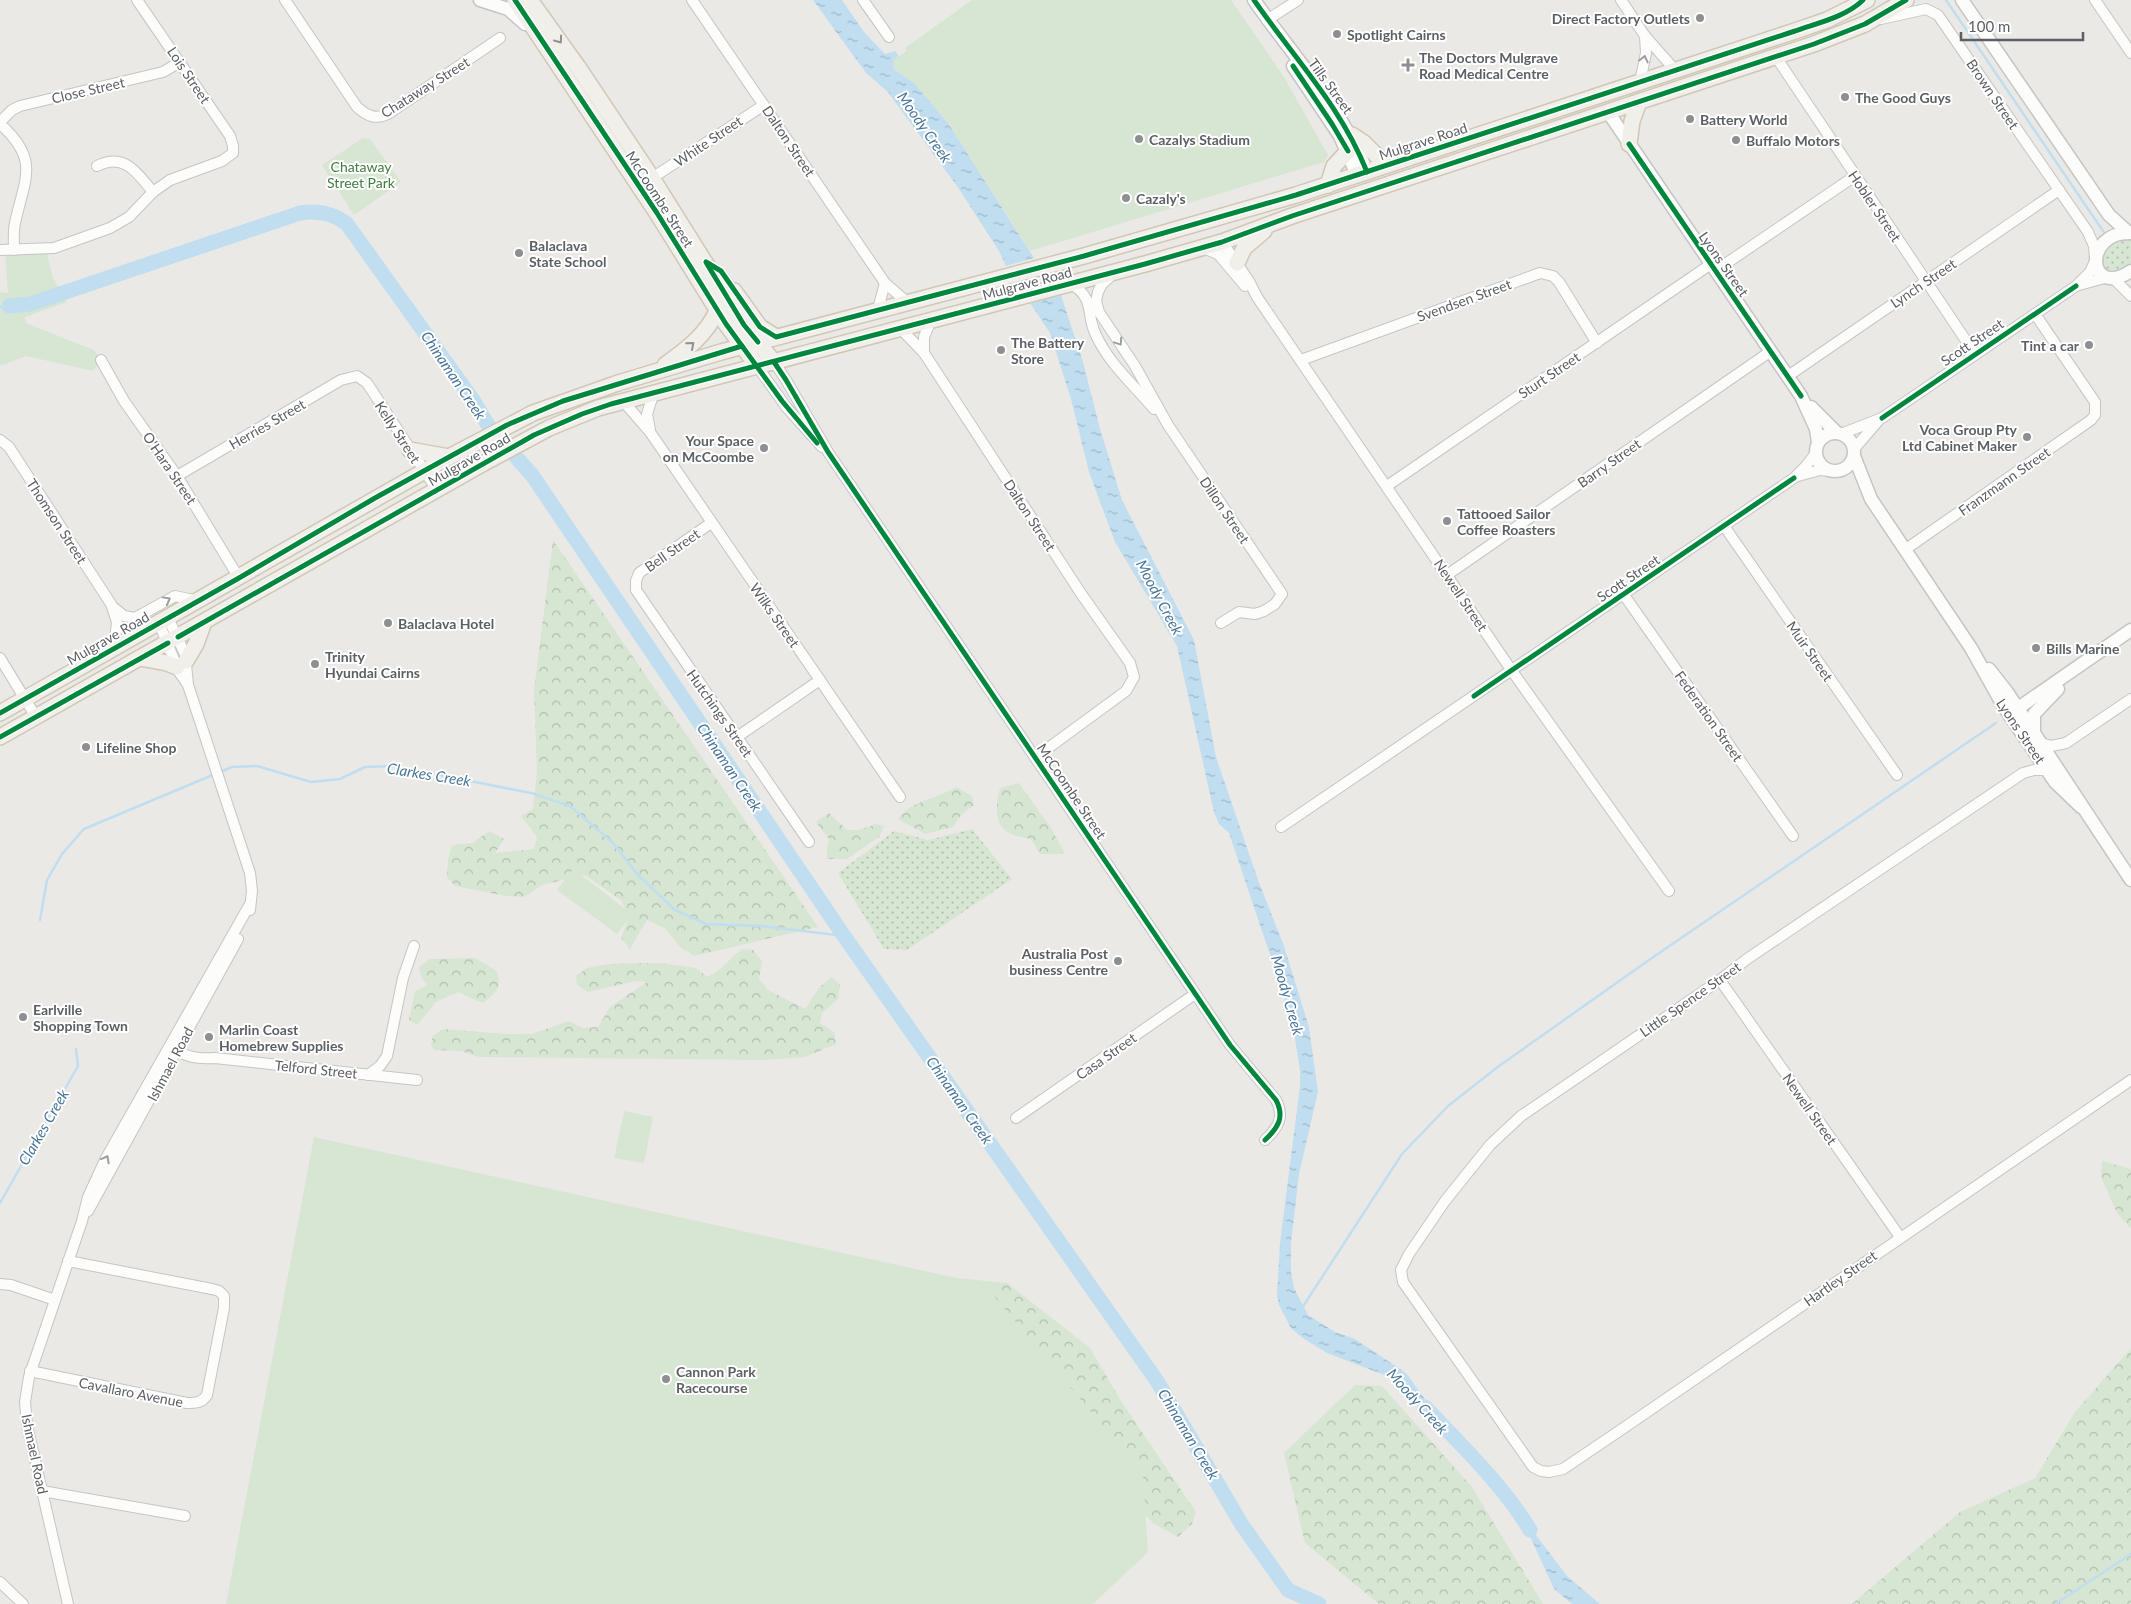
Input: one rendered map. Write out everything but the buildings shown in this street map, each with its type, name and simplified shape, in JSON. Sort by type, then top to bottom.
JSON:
[{"type":"main road","name":"McCoombe Street","points":[[515,0],[657,213],[717,310],[757,366]]},
{"type":"main road","name":"McCoombe Street","points":[[531,0],[652,178],[744,324],[774,362]]},
{"type":"main road","name":"Mulgrave Road","points":[[0,737],[517,445],[565,420],[654,392],[1071,284],[1222,242],[1369,191],[1833,38],[1869,22],[1906,0]]},
{"type":"main road","name":"Mulgrave Road","points":[[0,713],[501,428],[562,401],[742,346],[878,309],[1053,265],[1328,185],[1811,25],[1862,2]]},
{"type":"main road","points":[[1599,96],[1608,112]]},
{"type":"main road","points":[[1628,144],[1632,121],[1639,102]]},
{"type":"main road","points":[[1352,135],[1364,143],[1386,166]]},
{"type":"main road","points":[[1328,185],[1334,166],[1348,151]]},
{"type":"main road","points":[[1362,173],[1369,191]]},
{"type":"main road","points":[[1208,221],[1222,242]]},
{"type":"main road","points":[[1237,263],[1244,248],[1271,225]]},
{"type":"main road","points":[[706,262],[721,271],[760,327],[776,337]]},
{"type":"main road","points":[[656,372],[698,340],[712,322],[717,310]]},
{"type":"main road","points":[[410,450],[449,457]]},
{"type":"main road","points":[[140,658],[182,664],[196,644],[204,622]]},
{"type":"street","name":"Lois Street","points":[[138,0],[230,136],[233,146],[233,153],[222,162],[170,180],[153,192]]},
{"type":"street","name":"Chataway Street","points":[[285,0],[357,107],[366,114],[376,118],[388,114],[500,38]]},
{"type":"street","points":[[480,0],[513,12],[557,63]]},
{"type":"street","name":"Dalton Street","points":[[692,0],[885,283],[907,302]]},
{"type":"street","points":[[863,0],[888,37]]},
{"type":"street","name":"Tills Street","points":[[1254,0],[1362,173]]},
{"type":"street","points":[[1267,20],[1298,0]]},
{"type":"street","points":[[1621,0],[1645,36],[1675,70]]},
{"type":"street","name":"Brown Street","points":[[1962,0],[2109,215],[2130,233]]},
{"type":"street","points":[[2095,0],[2131,53]]},
{"type":"street","name":"Brown Street","points":[[1869,22],[1924,9],[1934,12],[2088,232],[2094,246],[2095,260]]},
{"type":"street","name":"Tills Street","points":[[1267,20],[1314,80],[1352,135],[1362,173]]},
{"type":"street","points":[[1640,82],[1646,53],[1645,36]]},
{"type":"street","name":"Hobler Street","points":[[1776,57],[1975,354]]},
{"type":"street","name":"Close Street","points":[[0,123],[12,110],[20,106],[163,72],[180,62]]},
{"type":"street","name":"White Street","points":[[652,178],[764,104]]},
{"type":"street","name":"Lyons Street","points":[[1608,112],[1801,396],[1816,429],[1817,448]]},
{"type":"street","points":[[0,123],[12,134],[19,146],[26,166],[25,187],[14,229],[14,250]]},
{"type":"street","points":[[0,250],[54,248],[110,228],[130,217],[153,192],[134,170],[126,164],[111,160],[97,166]]},
{"type":"street","name":"Sturt Street","points":[[1387,486],[1597,343],[1855,176]]},
{"type":"street","name":"Lynch Street","points":[[1788,376],[2059,190]]},
{"type":"street","points":[[2109,215],[2113,228],[2109,240],[2099,249],[2095,260],[2098,271],[2110,277],[2131,296]]},
{"type":"street","points":[[2088,232],[2097,240],[2109,240],[2130,233]]},
{"type":"street","name":"Newell Street","points":[[1222,242],[1257,297],[1512,671],[1668,891]]},
{"type":"street","name":"Newell Street","points":[[1202,248],[1218,254],[1257,297]]},
{"type":"street","name":"Scott Street","points":[[1839,433],[1882,418],[2076,286],[2090,272],[2095,260]]},
{"type":"street","name":"Dillon Street","points":[[1116,272],[1102,284],[1096,298],[1098,310],[1135,366],[1168,425],[1282,594],[1275,604],[1264,611],[1256,614],[1239,612],[1221,623]]},
{"type":"street","points":[[2110,277],[2131,272]]},
{"type":"street","points":[[2131,272],[2126,281],[2131,296]]},
{"type":"street","name":"Svendsen Street","points":[[1301,360],[1540,273],[1553,276],[1559,282],[1597,343]]},
{"type":"street","name":"Scott Street","points":[[2076,286],[2110,277]]},
{"type":"street","points":[[878,309],[885,283]]},
{"type":"street","name":"Dillon Street","points":[[1071,284],[1082,291],[1088,300],[1093,328],[1102,345],[1124,376],[1168,425]]},
{"type":"street","name":"Franzmann Street","points":[[1906,549],[2091,420],[2095,415],[2095,402],[2035,314]]},
{"type":"street","points":[[924,353],[924,337],[931,320]]},
{"type":"street","points":[[1093,328],[1099,322],[1106,323]]},
{"type":"street","name":"Dalton Street","points":[[900,328],[924,353],[1082,595],[1133,668],[1134,678],[1126,691],[1036,757]]},
{"type":"street","name":"Barry Street","points":[[1447,575],[1771,351]]},
{"type":"street","name":"O'Hara Street","points":[[100,360],[124,401],[177,476],[239,578]]},
{"type":"street","name":"McCoombe Street","points":[[774,362],[828,452],[1195,994],[1230,1045],[1279,1105],[1279,1124],[1276,1130],[1265,1140]]},
{"type":"street","name":"McCoombe Street","points":[[757,366],[787,408],[816,442],[828,452]]},
{"type":"street","name":"Herries Street","points":[[177,476],[342,380],[358,376]]},
{"type":"street","name":"Kelly Street","points":[[358,376],[367,383],[437,490]]},
{"type":"street","points":[[650,432],[647,414],[654,392]]},
{"type":"street","name":"Lyons Street","points":[[1801,396],[1828,426],[1839,433]]},
{"type":"street","name":"Wilks Street","points":[[623,401],[650,432],[900,797]]},
{"type":"street","name":"Scott Street","points":[[1854,453],[1882,418]]},
{"type":"street","points":[[1839,433],[1850,440],[1854,453],[1849,466],[1834,471],[1820,464],[1817,448],[1826,434],[1839,433]]},
{"type":"street","name":"Thomson Street","points":[[0,440],[9,447],[111,604],[124,616],[132,618],[175,596],[198,601]]},
{"type":"street","name":"Scott Street","points":[[1281,827],[1794,478],[1806,466],[1817,448]]},
{"type":"street","name":"Lyons Street","points":[[1854,453],[1871,499]]},
{"type":"street","name":"Scott Street","points":[[1794,478],[1820,470],[1834,471]]},
{"type":"street","name":"Lyons Street","points":[[1834,471],[1847,475],[1871,499],[2015,714],[2036,742],[2062,790],[2081,807],[2131,880]]},
{"type":"street","name":"Bell Street","points":[[636,581],[641,572],[711,523]]},
{"type":"street","name":"Muir Street","points":[[1724,526],[1897,775]]},
{"type":"street","name":"Hutchings Street","points":[[636,581],[638,593],[810,842]]},
{"type":"street","name":"Federation Street","points":[[1624,595],[1793,836]]},
{"type":"street","name":"Thomson Street","points":[[111,604],[117,622],[114,648]]},
{"type":"street","name":"Ishmael Road","points":[[68,1604],[26,1416],[25,1396],[30,1371],[82,1220],[143,1100],[176,1047],[245,927],[250,915],[252,891],[250,873],[182,664],[163,620]]},
{"type":"street","points":[[2015,714],[2038,694],[2131,630]]},
{"type":"street","name":"Lyons Street","points":[[1972,648],[1989,668],[2015,714],[2036,742]]},
{"type":"street","points":[[2066,743],[2051,746],[2036,742],[2034,714],[2058,689],[2101,650]]},
{"type":"street","points":[[0,658],[36,717]]},
{"type":"street","points":[[1989,668],[2014,692],[2026,695],[2038,694]]},
{"type":"street","points":[[736,737],[820,680]]},
{"type":"street","points":[[2015,714],[2058,689]]},
{"type":"street","points":[[2051,767],[2066,743],[2131,699]]},
{"type":"street","name":"Little Spence Street","points":[[2023,773],[2036,742]]},
{"type":"street","name":"Little Spence Street","points":[[1549,1472],[1533,1467],[1403,1282],[1401,1270],[1408,1254],[1445,1201],[1490,1145],[1521,1116],[1720,980],[1747,959],[2023,773],[2051,767]]},
{"type":"street","points":[[368,1075],[380,1066],[387,1056],[403,978],[414,946]]},
{"type":"street","name":"Newell Street","points":[[1720,980],[1900,1237]]},
{"type":"street","name":"Casa Street","points":[[1016,1118],[1195,994]]},
{"type":"street","name":"Telford Street","points":[[176,1047],[215,1058],[417,1080]]},
{"type":"street","name":"Hartley Street","points":[[1549,1472],[1562,1470],[2131,1080]]},
{"type":"street","name":"Cavallaro Avenue","points":[[30,1371],[187,1403],[204,1401],[208,1395],[224,1308],[224,1296],[219,1291],[68,1261]]},
{"type":"street","points":[[0,1284],[11,1285],[55,1300]]},
{"type":"street","points":[[42,1491],[185,1516]]},
{"type":"street","points":[[0,1582],[23,1604]]},
{"type":"green space","name":"Cazalys Stadium","points":[[972,0],[1231,0],[1284,77],[1328,155],[1324,162],[1030,251],[948,123],[914,83],[894,69],[893,60],[907,51],[905,48]]},
{"type":"green space","name":"Chataway Street Park","points":[[363,138],[370,139],[401,182],[354,215],[322,165]]},
{"type":"green space","points":[[2131,240],[2131,263],[2118,270],[2107,270],[2102,266],[2102,260],[2109,248],[2112,245]]},
{"type":"green space","points":[[5,250],[46,250],[53,278],[67,302],[25,317],[26,323],[94,350],[101,360],[93,371],[26,356],[0,366],[0,292],[8,293]]},
{"type":"green space","points":[[553,540],[818,927],[694,956],[679,946],[666,929],[647,920],[630,949],[621,938],[628,918],[622,901],[585,875],[542,885],[524,897],[506,896],[455,886],[447,877],[448,860],[452,845],[473,843],[489,831],[504,839],[495,853],[534,849],[537,837],[521,816],[533,809],[537,773],[534,690]]},
{"type":"green space","points":[[1019,783],[1051,828],[1065,854],[1040,854],[1031,839],[1011,834],[1000,824],[997,809],[1000,788]]},
{"type":"green space","points":[[956,787],[972,796],[974,805],[961,815],[953,827],[925,834],[898,819],[916,804]]},
{"type":"green space","points":[[829,813],[847,830],[859,830],[876,824],[884,826],[879,837],[847,859],[827,859],[829,839],[816,822]]},
{"type":"green space","points":[[972,829],[1012,879],[907,950],[884,949],[838,873],[894,831],[928,840]]},
{"type":"green space","points":[[573,869],[632,914],[617,934],[557,890]]},
{"type":"green space","points":[[742,949],[753,950],[762,961],[759,979],[768,990],[805,1009],[819,988],[831,977],[840,984],[838,999],[822,1013],[820,1023],[834,1032],[836,1044],[805,1057],[766,1060],[479,1057],[461,1051],[434,1050],[431,1045],[433,1036],[443,1029],[532,1034],[569,1021],[583,1028],[598,1027],[610,1007],[647,982],[636,981],[588,992],[577,985],[576,976],[587,968],[609,964],[661,963],[696,968],[707,977],[721,968]]},
{"type":"green space","points":[[475,958],[497,971],[499,982],[497,990],[491,997],[482,1003],[458,992],[436,1002],[417,1025],[409,1020],[415,991],[427,985],[421,977],[419,967],[430,959]]},
{"type":"green space","points":[[624,1111],[653,1117],[644,1163],[614,1158]]},
{"type":"green space","name":"Cannon Park Racecourse","points":[[314,1137],[984,1284],[1143,1474],[1148,1552],[1093,1604],[226,1604]]},
{"type":"green space","points":[[2102,1161],[2131,1169],[2131,1229],[2117,1213],[2101,1177]]},
{"type":"green space","points":[[915,1274],[1007,1283],[1090,1348],[1121,1401],[1196,1512],[1192,1524],[1178,1537],[1153,1523]]},
{"type":"green space","points":[[2131,1348],[2131,1604],[1852,1604],[1960,1512],[2035,1478],[2075,1412]]},
{"type":"green space","points":[[1355,1385],[1382,1386],[1472,1487],[1543,1604],[1379,1604],[1305,1543],[1284,1453]]},
{"type":"water","points":[[813,0],[842,0],[864,32],[885,54],[895,51],[899,56],[893,60],[894,69],[914,83],[948,123],[1034,258],[1006,266],[999,251],[957,186],[887,91],[866,73]]},
{"type":"water","points":[[1061,295],[1083,362],[1100,429],[1122,500],[1194,640],[1216,757],[1258,880],[1284,946],[1309,1027],[1318,1092],[1299,1174],[1291,1243],[1291,1272],[1294,1288],[1308,1315],[1335,1332],[1355,1339],[1406,1373],[1435,1413],[1438,1421],[1387,1376],[1327,1353],[1304,1339],[1291,1328],[1279,1305],[1277,1295],[1280,1243],[1300,1086],[1300,1070],[1292,1020],[1229,833],[1219,824],[1214,812],[1177,646],[1115,542],[1089,472],[1071,399],[1050,333],[1030,303]]},
{"type":"water","points":[[1520,1514],[1567,1576],[1600,1604],[1572,1604],[1554,1589]]},
{"type":"waterway","points":[[1946,0],[2103,231]]},
{"type":"waterway","name":"Chinaman Creek","points":[[9,306],[30,304],[300,213],[325,213],[347,224],[473,400],[489,427],[532,475],[844,936],[1157,1381],[1242,1525],[1288,1590],[1319,1604]]},
{"type":"waterway","name":"Chinaman Creek","points":[[0,307],[9,306]]},
{"type":"waterway","points":[[1302,1308],[1402,1154],[1448,1106],[1499,1066],[1649,960],[1996,723]]},
{"type":"waterway","name":"Clarkes Creek","points":[[220,772],[232,767],[257,766],[311,782],[340,779],[365,767],[394,766],[531,793],[570,806],[613,843],[637,874],[675,910],[706,924],[762,926],[844,936]]},
{"type":"waterway","name":"Clarkes Creek","points":[[40,920],[47,880],[62,854],[84,829],[215,774]]},
{"type":"waterway","name":"Clarkes Creek","points":[[0,1203],[78,1066],[76,1049]]},
{"type":"waterway","name":"Moody Creek","points":[[1425,1407],[1508,1497],[1530,1530]]},
{"type":"waterway","points":[[2055,1604],[2131,1554]]},
{"type":"cycle path","points":[[515,0],[657,213],[726,324],[782,401],[817,443]]},
{"type":"cycle path","points":[[1254,0],[1316,83],[1344,125],[1367,172]]},
{"type":"cycle path","points":[[706,262],[721,271],[760,327],[776,337],[1084,256],[1296,195],[1822,22],[1848,11],[1863,0]]},
{"type":"cycle path","points":[[178,637],[534,435],[582,414],[611,404],[1145,264],[1222,242],[1292,216],[1814,44],[1865,24],[1906,0]]},
{"type":"cycle path","points":[[1293,66],[1348,151]]},
{"type":"cycle path","points":[[1629,144],[1801,396]]},
{"type":"cycle path","points":[[707,264],[744,325],[758,342]]},
{"type":"cycle path","points":[[1882,418],[2076,286]]},
{"type":"cycle path","points":[[0,713],[239,578],[375,498],[507,425],[563,401],[742,346]]},
{"type":"cycle path","points":[[774,362],[828,452],[1230,1045],[1276,1100],[1280,1112],[1279,1122],[1265,1140]]},
{"type":"cycle path","points":[[1474,696],[1794,478]]},
{"type":"cycle path","points":[[0,737],[168,643]]},
{"type":"place","name":"Direct Factory Outlets","points":[[1700,18]]},
{"type":"place","name":"Spotlight Cairns","points":[[1337,34]]},
{"type":"place","name":"The Doctors Mulgrave Road Medical Centre","points":[[1408,65]]},
{"type":"place","name":"The Good Guys","points":[[1845,97]]},
{"type":"place","name":"Battery World","points":[[1690,119]]},
{"type":"place","name":"Cazalys Stadium","points":[[1139,139]]},
{"type":"place","name":"Buffalo Motors","points":[[1736,140]]},
{"type":"place","name":"Cazaly's","points":[[1126,198]]},
{"type":"place","name":"Balaclava State School","points":[[519,253]]},
{"type":"place","name":"Tint a car","points":[[2089,345]]},
{"type":"place","name":"The Battery Store","points":[[1001,350]]},
{"type":"place","name":"Voca Group Pty Ltd Cabinet Maker","points":[[2027,437]]},
{"type":"place","name":"Your Space on McCoombe","points":[[764,448]]},
{"type":"place","name":"Tattooed Sailor Coffee Roasters","points":[[1447,521]]},
{"type":"place","name":"Balaclava Hotel","points":[[388,623]]},
{"type":"place","name":"Bills Marine","points":[[2036,648]]},
{"type":"place","name":"Trinity Hyundai Cairns","points":[[315,664]]},
{"type":"place","name":"Lifeline Shop","points":[[86,747]]},
{"type":"place","name":"Australia Post business Centre","points":[[1118,961]]},
{"type":"place","name":"Earlville Shopping Town","points":[[23,1017]]},
{"type":"place","name":"Marlin Coast Homebrew Supplies","points":[[209,1037]]},
{"type":"place","name":"Cannon Park Racecourse","points":[[666,1379]]}]
